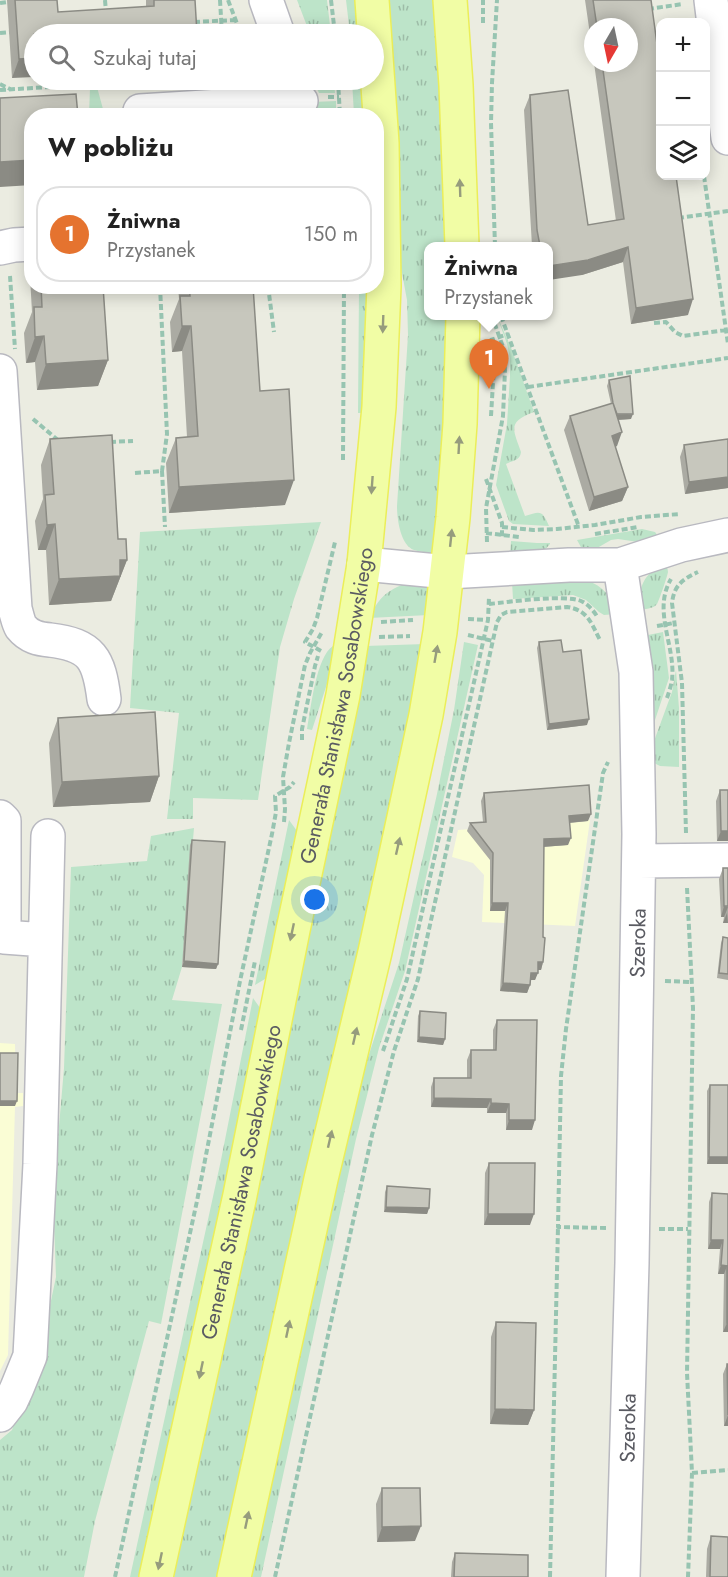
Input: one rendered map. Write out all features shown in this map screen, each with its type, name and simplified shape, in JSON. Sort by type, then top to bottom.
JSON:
[{"type":"main road","name":"Generała Stanisława Sosabowskiego","points":[[372,0],[374,24]]},
{"type":"main road","points":[[450,0],[456,85],[462,242]]},
{"type":"main road","name":"Generała Stanisława Sosabowskiego","points":[[379,90],[380,108]]},
{"type":"main road","name":"Generała Stanisława Sosabowskiego","points":[[156,1577],[240,1194],[292,930],[343,695],[364,564],[371,498],[380,388],[384,294]]},
{"type":"main road","points":[[234,1577],[426,715],[448,572],[459,442],[463,320]]},
{"type":"street","points":[[266,0],[274,24]]},
{"type":"street","points":[[700,2],[728,138]]},
{"type":"street","points":[[180,108],[300,99]]},
{"type":"street","points":[[5,261],[14,245],[24,244]]},
{"type":"street","points":[[8,362],[15,609],[20,626],[26,633],[36,639],[74,644],[89,654],[97,665],[102,680],[104,699]]},
{"type":"street","points":[[364,564],[448,572],[569,565],[620,565],[681,545],[728,535]]},
{"type":"street","name":"Szeroka","points":[[620,565],[636,672],[639,861],[633,1228],[623,1577]]},
{"type":"street","points":[[0,818],[4,821],[4,937],[45,940]]},
{"type":"street","points":[[0,1415],[17,1388],[30,1356],[40,1164],[48,836]]},
{"type":"street","points":[[639,861],[728,860]]},
{"type":"path","points":[[105,0],[106,12]]},
{"type":"path","points":[[220,0],[221,24]]},
{"type":"path","points":[[228,0],[237,24]]},
{"type":"path","points":[[331,0],[334,24]]},
{"type":"path","points":[[483,0],[483,22]]},
{"type":"path","points":[[495,242],[491,123],[497,0]]},
{"type":"path","points":[[0,3],[7,2]]},
{"type":"path","points":[[645,10],[700,2]]},
{"type":"path","points":[[193,22],[235,20]]},
{"type":"path","points":[[0,33],[12,32]]},
{"type":"path","points":[[0,84],[10,89]]},
{"type":"path","points":[[0,90],[24,88]]},
{"type":"path","points":[[337,90],[339,108]]},
{"type":"path","points":[[705,180],[728,344]]},
{"type":"path","points":[[674,218],[728,211]]},
{"type":"path","points":[[5,261],[8,362]]},
{"type":"path","points":[[160,294],[167,434],[162,471],[165,527]]},
{"type":"path","points":[[269,294],[274,332]]},
{"type":"path","points":[[343,463],[344,294]]},
{"type":"path","points":[[487,549],[486,514],[501,430],[506,363],[494,320]]},
{"type":"path","points":[[503,320],[579,527]]},
{"type":"path","points":[[654,323],[666,322],[675,332],[683,336],[726,330]]},
{"type":"path","points":[[490,423],[494,366],[491,340],[508,334]]},
{"type":"path","points":[[528,387],[728,358]]},
{"type":"path","points":[[28,415],[63,445]]},
{"type":"path","points":[[110,442],[133,441]]},
{"type":"path","points":[[135,473],[162,471]]},
{"type":"path","points":[[486,479],[502,527],[503,545]]},
{"type":"path","points":[[502,527],[533,530],[579,527],[640,517],[686,513]]},
{"type":"path","points":[[586,535],[643,526]]},
{"type":"path","points":[[486,533],[524,538]]},
{"type":"path","points":[[302,745],[302,729],[315,666],[322,650],[305,642],[317,618],[337,536]]},
{"type":"path","points":[[688,1577],[692,1473],[687,1373],[693,1008],[686,861],[682,682],[672,603],[678,585],[701,571]]},
{"type":"path","points":[[663,610],[665,590],[676,575]]},
{"type":"path","points":[[381,1057],[407,979],[488,620],[489,588]]},
{"type":"path","points":[[489,604],[575,599],[591,608],[600,622]]},
{"type":"path","points":[[275,1577],[367,1158],[393,1051],[418,979],[497,622],[501,615],[513,611],[567,607],[585,614],[604,646]]},
{"type":"path","points":[[468,619],[488,620]]},
{"type":"path","points":[[381,622],[416,620]]},
{"type":"path","points":[[284,825],[284,772],[289,743],[305,665],[324,627]]},
{"type":"path","points":[[466,634],[493,640]]},
{"type":"path","points":[[379,637],[414,636]]},
{"type":"path","points":[[550,1577],[561,1076],[603,773],[611,756]]},
{"type":"path","points":[[115,1577],[202,1177],[240,981],[272,834],[276,812],[275,796],[290,787],[298,774]]},
{"type":"path","points":[[241,1033],[256,954]]},
{"type":"path","points":[[558,1227],[688,1229]]},
{"type":"path","points":[[692,1473],[728,1470]]},
{"type":"shaded area","points":[[590,820],[575,926],[482,922],[484,875],[473,863],[452,857],[458,830]]},
{"type":"shaded area","points":[[0,1043],[15,1044],[16,1093],[23,1093],[23,1106],[15,1107],[8,1355],[0,1371]]},
{"type":"green space","points":[[297,0],[327,0],[330,24],[306,24]]},
{"type":"green space","points":[[346,0],[359,0],[361,24],[349,24]]},
{"type":"green space","points":[[385,0],[437,0],[449,242],[424,242],[424,320],[449,320],[448,404],[434,553],[416,551],[405,543],[398,517],[408,335],[407,300],[399,257]]},
{"type":"green space","points":[[90,90],[98,90],[103,108],[89,108]]},
{"type":"green space","points":[[318,90],[335,90],[335,93],[319,93]]},
{"type":"green space","points":[[353,90],[367,90],[368,108],[354,108]]},
{"type":"green space","points":[[336,101],[336,108],[316,108],[314,102]]},
{"type":"green space","points":[[359,294],[371,294],[365,413],[358,413]]},
{"type":"green space","points":[[498,320],[512,350],[534,412],[519,419],[516,423],[514,432],[521,452],[518,459],[506,464],[525,516],[535,513],[543,514],[549,526],[513,524],[509,521],[496,485],[507,424],[510,358]]},
{"type":"green space","points":[[321,522],[280,647],[258,800],[193,798],[193,819],[167,819],[179,713],[130,708],[140,532]]},
{"type":"green space","points":[[642,529],[655,532],[658,536],[645,543],[611,540],[592,551],[582,549],[577,540]]},
{"type":"green space","points":[[511,541],[550,544],[542,553],[510,556]]},
{"type":"green space","points":[[664,563],[668,572],[657,604],[651,608],[639,610],[641,588],[644,582],[651,572]]},
{"type":"green space","points":[[589,581],[607,594],[616,614],[604,615],[586,600],[573,595],[513,599],[512,582]]},
{"type":"green space","points":[[404,584],[431,587],[429,615],[369,618],[382,597]]},
{"type":"green space","points":[[663,632],[669,678],[653,726],[643,636]]},
{"type":"green space","points":[[464,642],[478,645],[405,971],[379,1048],[356,1139],[261,1577],[248,1577],[353,1103],[399,963],[437,794],[454,710]]},
{"type":"green space","points":[[425,644],[405,758],[221,1577],[170,1577],[365,646]]},
{"type":"green space","points":[[333,646],[339,647],[312,730],[307,729],[318,672],[327,652]]},
{"type":"green space","points":[[676,670],[679,708],[679,767],[660,766],[652,762],[650,752],[672,692]]},
{"type":"green space","points":[[289,820],[297,831],[297,844],[270,976],[255,985]]},
{"type":"green space","points":[[194,828],[182,967],[172,1000],[222,1004],[161,1324],[149,1321],[95,1521],[84,1577],[0,1577],[0,1440],[12,1430],[42,1343],[56,1277],[53,1196],[64,1068],[71,867],[147,861],[151,836]]},
{"type":"green space","points":[[253,998],[263,1012],[143,1577],[130,1577],[221,1160]]},
{"type":"building","points":[[15,0],[57,0],[58,12],[154,6],[154,0],[195,0],[196,24],[24,24],[24,59],[19,59]]},
{"type":"building","points":[[593,0],[651,0],[656,37],[656,180],[677,180],[693,299],[636,308],[628,247],[588,260],[553,265],[553,242],[539,242],[537,230],[530,95],[568,90],[588,225],[624,219],[603,72],[638,72],[638,18],[596,18]]},
{"type":"building","points":[[76,94],[77,108],[24,108],[24,160],[0,162],[0,98]]},
{"type":"building","points":[[41,294],[104,294],[108,360],[46,364],[44,336],[35,337],[34,307],[42,307]]},
{"type":"building","points":[[190,294],[254,294],[260,391],[289,389],[294,480],[179,487],[176,438],[198,436],[191,326],[182,326],[180,296],[190,296]]},
{"type":"building","points":[[630,376],[633,414],[617,414],[609,380]]},
{"type":"building","points":[[613,403],[622,432],[612,436],[628,487],[594,497],[570,416]]},
{"type":"building","points":[[112,435],[118,539],[126,539],[127,560],[120,560],[120,576],[59,579],[55,524],[47,525],[45,495],[54,494],[50,439]]},
{"type":"building","points":[[728,439],[728,477],[689,482],[684,445]]},
{"type":"building","points":[[561,640],[563,652],[581,650],[589,719],[549,724],[539,642]]},
{"type":"building","points":[[155,712],[159,776],[62,782],[58,718]]},
{"type":"building","points":[[589,785],[591,814],[569,816],[571,838],[544,839],[543,937],[545,938],[543,962],[538,962],[538,973],[531,973],[530,985],[503,983],[508,903],[492,903],[493,853],[470,823],[486,822],[484,793]]},
{"type":"building","points":[[720,790],[728,790],[728,831],[721,831]]},
{"type":"building","points":[[192,840],[225,842],[218,964],[184,961]]},
{"type":"building","points":[[723,868],[728,868],[728,906],[724,906]]},
{"type":"building","points":[[723,937],[728,938],[728,974],[719,973]]},
{"type":"building","points":[[420,1011],[446,1013],[445,1039],[419,1037]]},
{"type":"building","points":[[497,1020],[537,1020],[535,1120],[509,1120],[509,1104],[491,1103],[491,1099],[434,1098],[434,1078],[471,1078],[471,1050],[496,1050]]},
{"type":"building","points":[[0,1053],[18,1053],[17,1101],[0,1101]]},
{"type":"building","points":[[710,1085],[728,1085],[728,1157],[709,1157]]},
{"type":"building","points":[[489,1163],[535,1163],[534,1214],[488,1214]]},
{"type":"building","points":[[387,1186],[430,1189],[429,1208],[386,1207]]},
{"type":"building","points":[[712,1193],[728,1194],[728,1323],[727,1266],[721,1265],[723,1240],[711,1240]]},
{"type":"building","points":[[496,1322],[536,1323],[534,1410],[495,1409]]},
{"type":"building","points":[[727,1364],[728,1364],[728,1415]]},
{"type":"building","points":[[382,1488],[420,1488],[421,1526],[382,1527]]},
{"type":"building","points":[[711,1536],[728,1537],[728,1577],[710,1577]]},
{"type":"building","points":[[455,1553],[528,1555],[528,1577],[454,1577]]},
{"type":"place","name":"Żniwna","points":[[489,389]]}]
